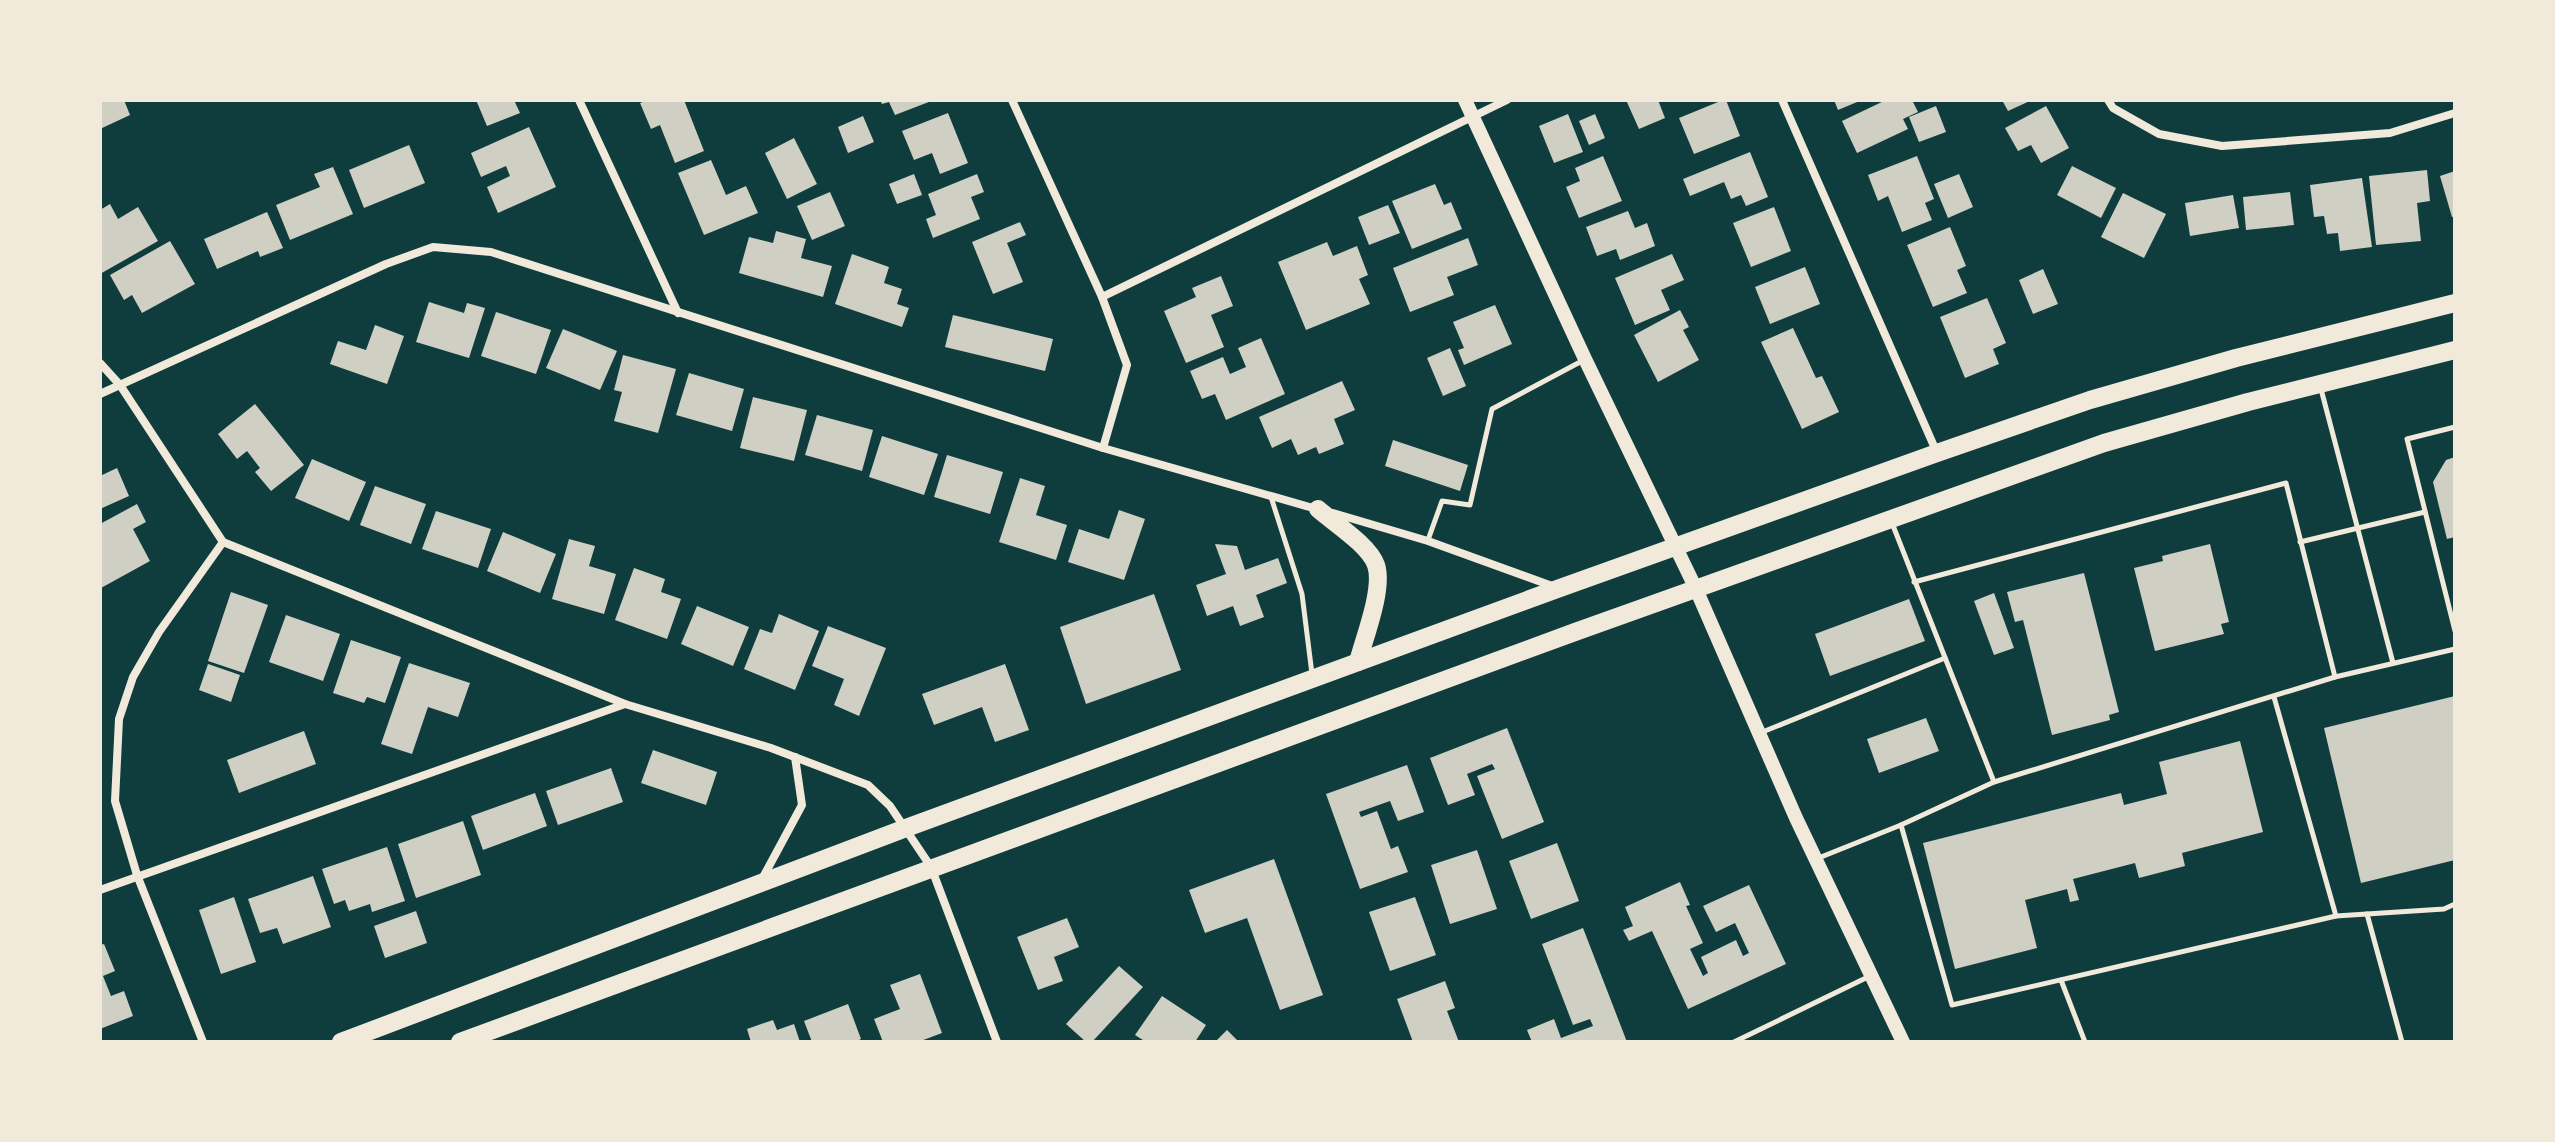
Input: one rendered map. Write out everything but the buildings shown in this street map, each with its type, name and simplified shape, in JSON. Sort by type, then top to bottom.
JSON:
[{"type":"main road","points":[[341,1042],[906,828],[1937,453],[2090,400],[2236,358],[2455,303]]},
{"type":"main road","points":[[460,1042],[931,867],[2104,443],[2455,350]]},
{"type":"main road","points":[[1318,509],[1362,546],[1376,565],[1376,592],[1358,662]]},
{"type":"street","points":[[579,100],[678,313]]},
{"type":"street","points":[[1012,100],[1102,297],[1127,365],[1103,448]]},
{"type":"street","points":[[1465,100],[1696,589],[1816,859],[1903,1042]]},
{"type":"street","points":[[1102,297],[1507,100]]},
{"type":"street","points":[[1782,100],[1937,453]]},
{"type":"street","points":[[2108,100],[2113,108],[2159,134],[2222,146],[2390,133],[2455,113]]},
{"type":"street","points":[[100,394],[386,264],[433,247],[491,252],[1103,448],[1428,541],[1560,588]]},
{"type":"street","points":[[100,363],[120,385],[223,542],[625,704],[795,757],[868,785],[890,806],[931,867],[997,1042]]},
{"type":"street","points":[[203,1042],[137,875],[115,801],[119,719],[133,677],[159,632],[223,542]]},
{"type":"street","points":[[100,890],[625,704]]},
{"type":"street","points":[[759,884],[802,805],[795,757]]},
{"type":"lane","points":[[1428,541],[1442,501],[1470,505],[1492,409],[1585,359]]},
{"type":"lane","points":[[2320,384],[2393,663]]},
{"type":"lane","points":[[2455,427],[2407,439],[2455,631]]},
{"type":"lane","points":[[1914,582],[2286,483],[2335,677]]},
{"type":"lane","points":[[1271,496],[1302,594],[1313,679]]},
{"type":"lane","points":[[2300,542],[2425,512]]},
{"type":"lane","points":[[1890,519],[1994,782]]},
{"type":"lane","points":[[1816,859],[1901,825],[1994,782],[2335,677],[2455,649]]},
{"type":"lane","points":[[1759,733],[1945,658]]},
{"type":"lane","points":[[2274,697],[2336,916]]},
{"type":"lane","points":[[1901,825],[1952,1005],[2336,916],[2444,909],[2455,904]]},
{"type":"lane","points":[[2367,914],[2402,1042]]},
{"type":"lane","points":[[1734,1042],[1871,975]]},
{"type":"lane","points":[[2061,980],[2085,1042]]}]
